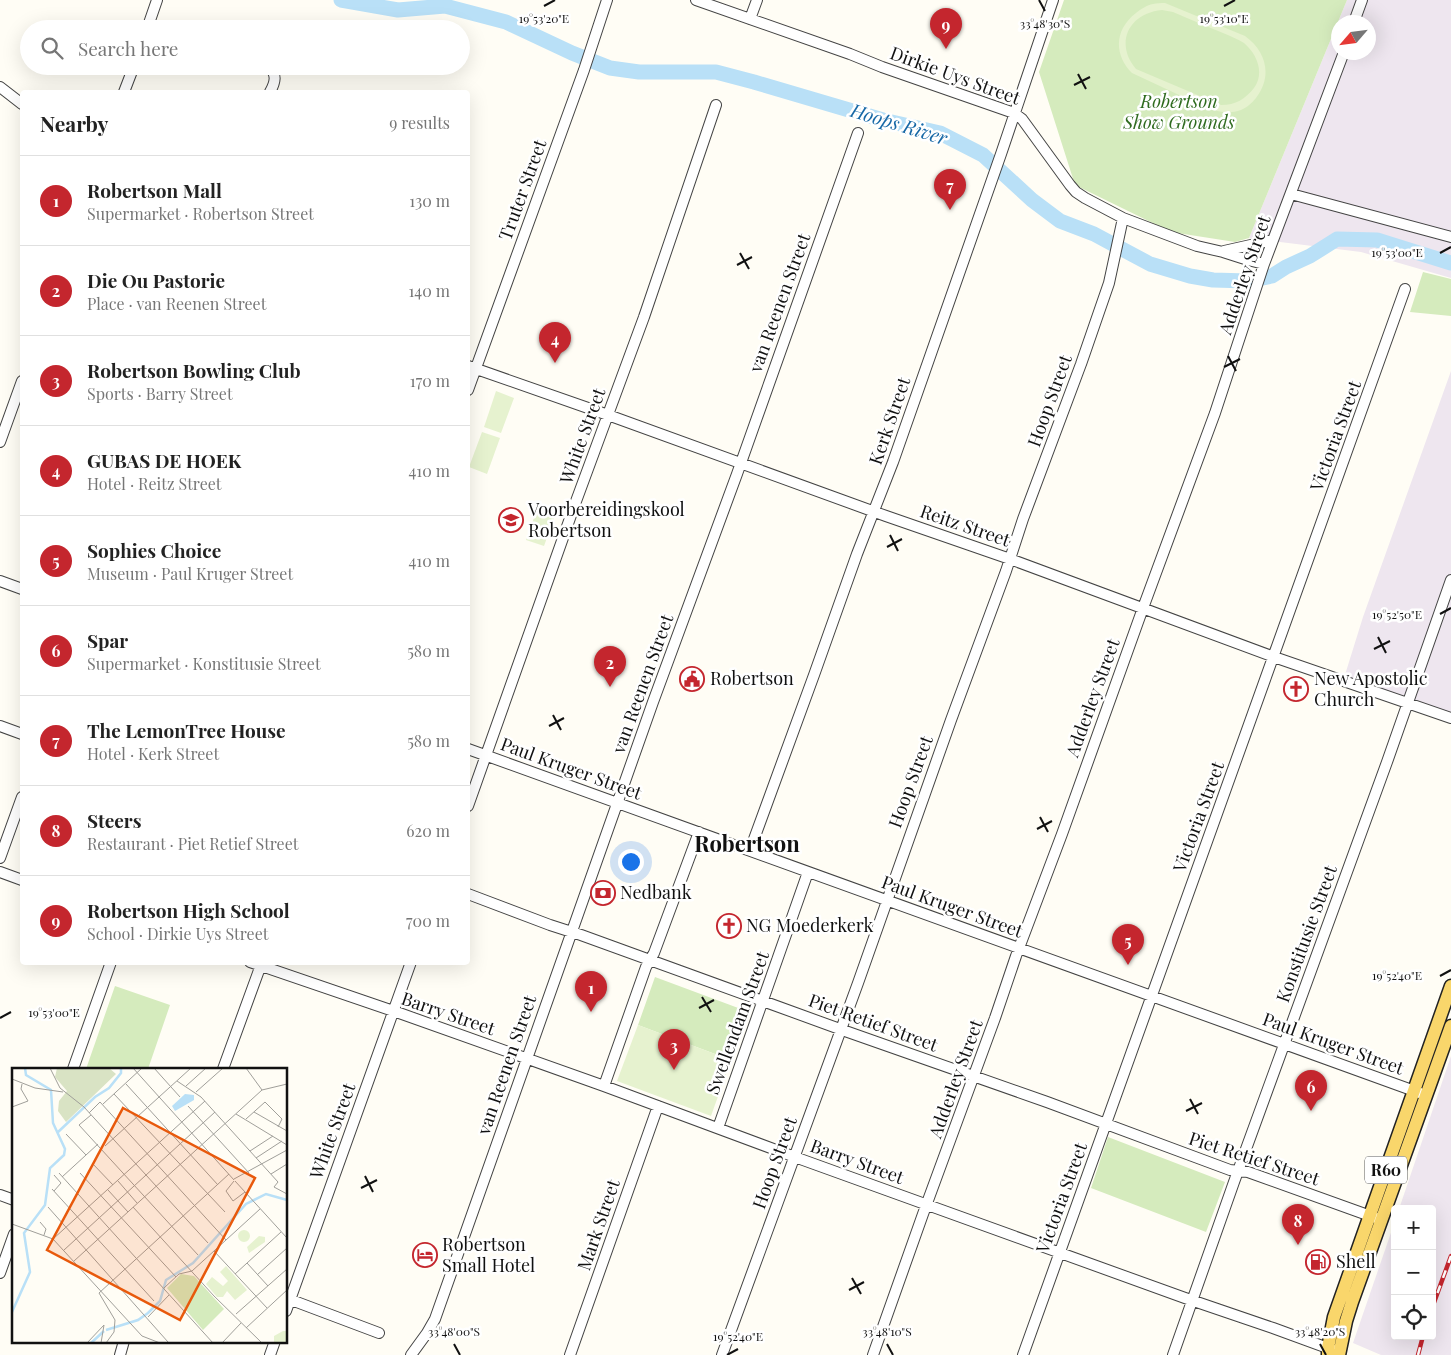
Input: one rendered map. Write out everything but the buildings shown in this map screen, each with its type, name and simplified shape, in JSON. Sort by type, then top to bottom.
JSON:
[{"type":"main road","name":"R60","points":[[1333,1353],[1334,1317],[1451,986]]},
{"type":"main road","name":"R60","points":[[1333,1353],[1451,1026]]},
{"type":"street","points":[[152,20],[157,0]]},
{"type":"street","name":"Truter Street","points":[[471,367],[584,70],[607,0]]},
{"type":"street","name":"Dirkie Uys Street","points":[[696,0],[1014,113],[1022,119],[1076,192],[1123,218],[1189,243],[1264,264]]},
{"type":"street","points":[[750,20],[757,0]]},
{"type":"street","name":"Kerk Street","points":[[750,850],[857,554],[893,462],[1053,0]]},
{"type":"street","points":[[1357,15],[1362,0]]},
{"type":"street","name":"Adderley Street","points":[[873,1355],[1142,608],[1215,413],[1264,264],[1341,60]]},
{"type":"street","points":[[125,90],[131,75]]},
{"type":"street","points":[[271,90],[275,81],[275,75]]},
{"type":"street","points":[[0,87],[20,102]]},
{"type":"street","name":"White Street","points":[[470,800],[644,317],[716,105]]},
{"type":"street","name":"van Reenen Street","points":[[411,1355],[427,1334],[435,1319],[660,682],[737,474],[858,133]]},
{"type":"street","points":[[1291,194],[1451,237]]},
{"type":"street","name":"Hoop Street","points":[[722,1355],[1081,364],[1109,283],[1123,218]]},
{"type":"street","name":"Dirkie Uys Street","points":[[1223,252],[1273,240]]},
{"type":"street","name":"Victoria Street","points":[[1023,1355],[1405,290]]},
{"type":"street","name":"Reitz Street","points":[[471,367],[1010,559],[1274,657],[1451,718]]},
{"type":"street","points":[[0,442],[20,387]]},
{"type":"street","name":"Konstitusie Street","points":[[1173,1355],[1451,580]]},
{"type":"street","points":[[0,581],[20,589]]},
{"type":"street","points":[[0,726],[20,733]]},
{"type":"street","name":"Paul Kruger Street","points":[[470,750],[1426,1095]]},
{"type":"street","points":[[0,858],[20,803]]},
{"type":"street","points":[[604,1086],[646,967],[654,953],[699,832]]},
{"type":"street","points":[[0,872],[20,879]]},
{"type":"street","name":"Swellendam Street","points":[[718,1128],[808,872]]},
{"type":"street","name":"Piet Retief Street","points":[[470,895],[1230,1170],[1248,1172],[1382,1220]]},
{"type":"street","points":[[73,1068],[111,965]]},
{"type":"street","points":[[223,1068],[257,965]]},
{"type":"street","name":"Barry Street","points":[[260,965],[604,1086],[1333,1353]]},
{"type":"street","name":"White Street","points":[[288,1299],[410,965]]},
{"type":"street","name":"Mark Street","points":[[570,1355],[658,1106]]},
{"type":"street","points":[[0,1195],[12,1199]]},
{"type":"street","points":[[0,1272],[12,1239]]},
{"type":"street","points":[[288,1299],[379,1333]]},
{"type":"street","points":[[120,1355],[124,1342]]},
{"type":"street","points":[[270,1355],[275,1342]]},
{"type":"shaded area","points":[[1347,0],[1451,0],[1451,278],[1361,252],[1249,238],[1331,39],[1331,60],[1376,60],[1376,15],[1341,15]]},
{"type":"shaded area","points":[[1451,371],[1451,717],[1344,678],[1363,617]]},
{"type":"shaded area","points":[[1451,1056],[1451,1355],[1381,1355],[1353,1343],[1391,1233],[1391,1340],[1436,1340],[1436,1205],[1400,1205]]},
{"type":"green space","name":"Robertson Show Grounds","points":[[1064,0],[1347,0],[1341,15],[1331,15],[1331,39],[1249,238],[1235,242],[1171,232],[1075,185],[1039,72]]},
{"type":"green space","points":[[1165,3],[1245,36],[1258,49],[1265,64],[1266,73],[1261,90],[1249,105],[1233,112],[1209,109],[1132,73],[1126,66],[1119,50],[1120,34],[1124,26],[1129,19],[1144,7]],"holes":[[[1162,10],[1173,12],[1237,39],[1249,47],[1256,58],[1259,76],[1254,88],[1240,101],[1221,105],[1136,69],[1129,59],[1126,49],[1128,31],[1133,23],[1151,12]]]},
{"type":"green space","points":[[1423,272],[1451,279],[1451,316],[1410,312]]},
{"type":"green space","points":[[496,391],[514,398],[501,433],[484,427]]},
{"type":"green space","points":[[482,432],[500,438],[487,474],[470,467]]},
{"type":"green space","points":[[539,504],[557,510],[544,546],[526,540]]},
{"type":"green space","points":[[655,977],[749,1012],[731,1060],[638,1025]]},
{"type":"green space","points":[[115,986],[170,1005],[148,1068],[86,1068]]},
{"type":"green space","points":[[638,1025],[731,1060],[711,1116],[617,1081]]},
{"type":"green space","points":[[1108,1137],[1225,1182],[1206,1232],[1091,1188]]},
{"type":"waterway","name":"Hoops River","points":[[341,0],[398,10],[445,6],[506,22],[572,53],[610,68],[639,72],[716,72],[883,120],[940,133],[983,155],[1032,200],[1060,221],[1094,234],[1150,264],[1190,276],[1213,280],[1248,281],[1272,276],[1337,239],[1377,240],[1451,263]]},
{"type":"railway","points":[[1436,1297],[1451,1256]]},
{"type":"railway","points":[[1418,1355],[1422,1340]]},
{"type":"place","name":"Robertson High School","points":[[946,49]]},
{"type":"place","name":"The LemonTree House","points":[[950,210]]},
{"type":"place","name":"GUBAS DE HOEK","points":[[555,363]]},
{"type":"place","name":"Voorbereidingskool Robertson","points":[[511,520]]},
{"type":"place","name":"Robertson","points":[[692,679]]},
{"type":"place","name":"Die Ou Pastorie","points":[[610,687]]},
{"type":"place","name":"New Apostolic Church","points":[[1296,689]]},
{"type":"place","name":"Nedbank","points":[[603,893]]},
{"type":"place","name":"NG Moederkerk","points":[[729,926]]},
{"type":"place","name":"Sophies Choice","points":[[1128,965]]},
{"type":"place","name":"Robertson Mall","points":[[591,1012]]},
{"type":"place","name":"Robertson Bowling Club","points":[[674,1070]]},
{"type":"place","name":"Spar","points":[[1311,1111]]},
{"type":"place","name":"Steers","points":[[1298,1245]]},
{"type":"place","name":"Robertson Small Hotel","points":[[425,1255]]},
{"type":"place","name":"Shell","points":[[1318,1262]]},
{"type":"district","name":"Robertson","points":[[747,844]]}]
